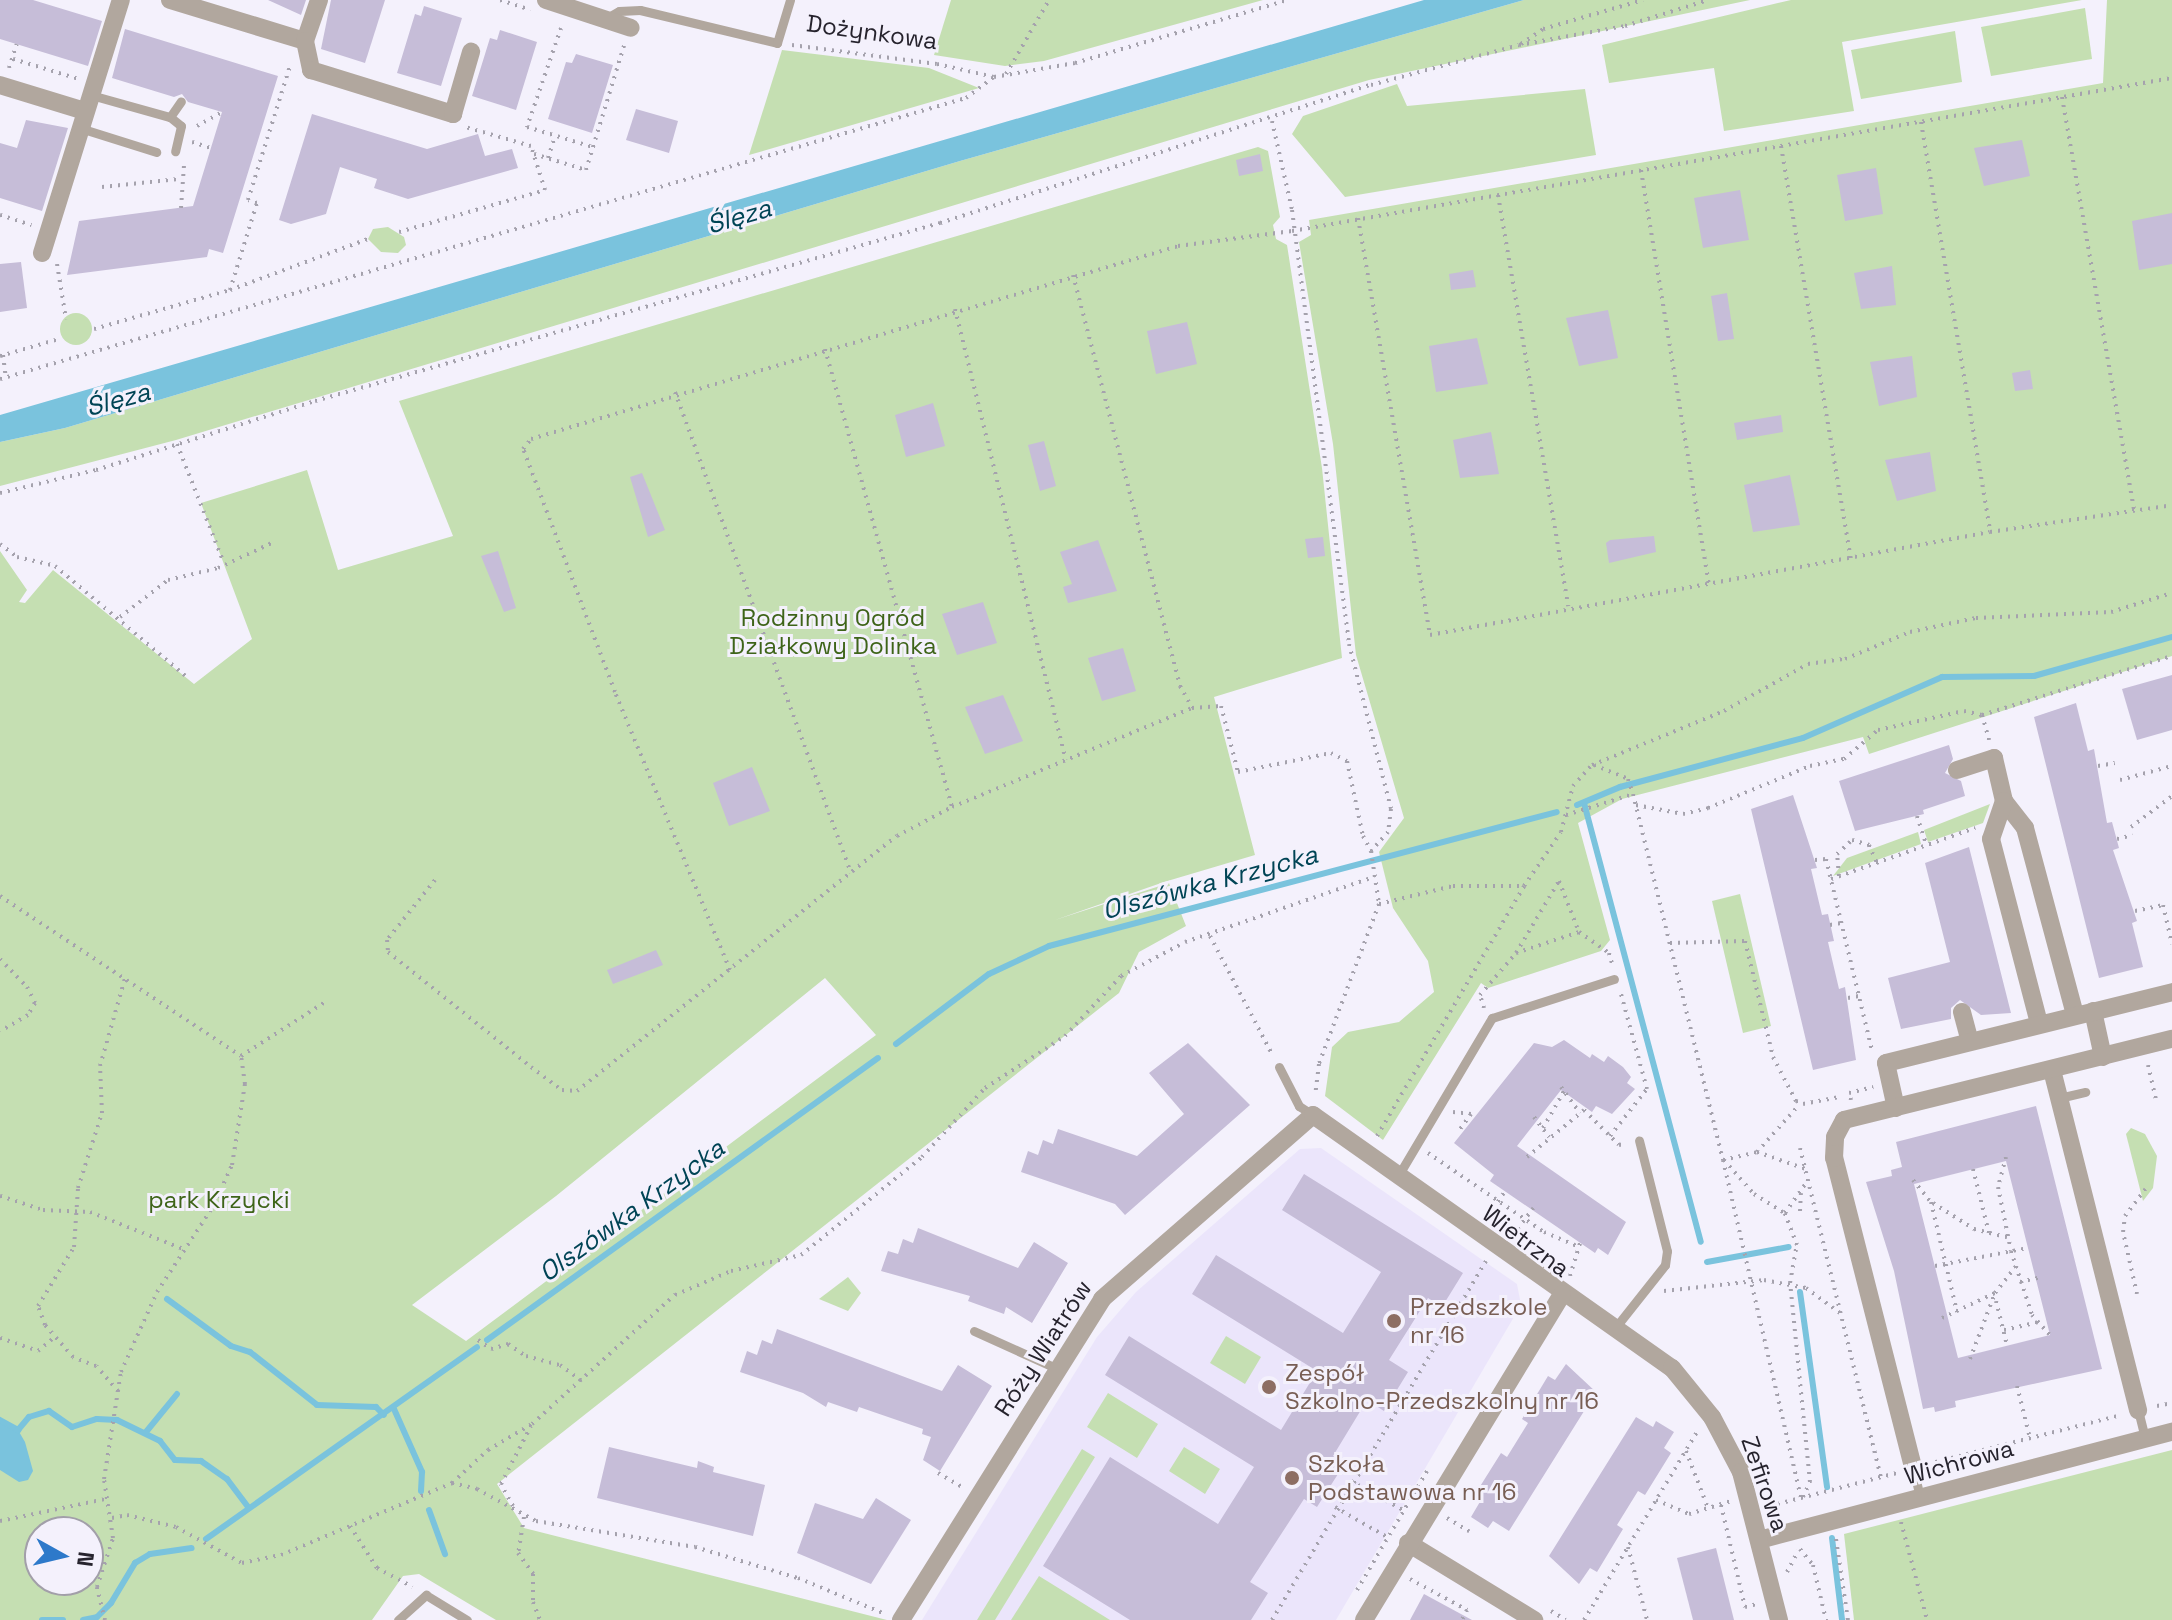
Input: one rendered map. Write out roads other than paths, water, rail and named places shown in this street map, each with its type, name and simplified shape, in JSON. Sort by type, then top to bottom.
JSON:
[{"type":"street","points":[[42,253],[121,0]]},
{"type":"street","points":[[170,0],[301,40]]},
{"type":"street","points":[[319,0],[301,40],[311,70],[453,114],[471,52]]},
{"type":"street","points":[[546,0],[605,19],[629,34]]},
{"type":"street","points":[[0,85],[88,105]]},
{"type":"street","points":[[1957,770],[1993,755],[2004,801],[2025,828],[2084,1013],[2103,1057]]},
{"type":"street","points":[[2004,801],[1994,822],[1991,839],[2039,1023]]},
{"type":"street","points":[[1896,1108],[1886,1063],[2172,992]]},
{"type":"street","points":[[1962,1012],[1970,1041]]},
{"type":"street","points":[[1912,1466],[1834,1158],[1835,1137],[1844,1120],[2172,1039]]},
{"type":"street","points":[[2052,1070],[2138,1410]]},
{"type":"street","name":"Wietrzna","points":[[1313,1115],[1398,1176],[1566,1287],[1364,1620]]},
{"type":"street","name":"Róży Wiatrów","points":[[897,1612],[1087,1318],[1119,1280],[1313,1115]]},
{"type":"street","name":"Zefirowa","points":[[1566,1287],[1615,1328],[1672,1368],[1712,1417],[1741,1472],[1779,1620]]},
{"type":"street","name":"Wichrowa","points":[[1759,1540],[1797,1539],[1833,1520],[2172,1432]]},
{"type":"street","points":[[1408,1543],[1534,1620]]},
{"type":"lane","name":"Dożynkowa","points":[[605,19],[619,11],[640,10],[777,43],[790,0]]},
{"type":"lane","points":[[170,117],[181,101]]},
{"type":"lane","points":[[88,105],[170,117],[181,126],[175,151]]},
{"type":"lane","points":[[88,105],[156,152]]},
{"type":"lane","points":[[1398,1176],[1492,1018],[1615,978]]},
{"type":"lane","points":[[1279,1067],[1299,1106],[1313,1115]]},
{"type":"lane","points":[[2059,1098],[2085,1092]]},
{"type":"lane","points":[[1615,1328],[1642,1290],[1665,1265],[1667,1251],[1639,1140]]},
{"type":"lane","points":[[974,1331],[1056,1368]]},
{"type":"lane","points":[[2138,1410],[2145,1439]]},
{"type":"lane","points":[[1912,1466],[1920,1497]]},
{"type":"lane","points":[[398,1620],[426,1595],[467,1620]]},
{"type":"water","name":"Ślęza","points":[[1424,0],[1524,0],[960,161],[65,428],[0,442],[0,415]]},
{"type":"water","points":[[0,1421],[18,1430],[25,1442],[33,1471],[28,1480],[19,1482],[0,1470]]},
{"type":"waterway","name":"Olszówka Krzycka","points":[[1577,805],[1620,787],[1803,738],[1942,677],[2034,676],[2172,637]]},
{"type":"waterway","points":[[1584,803],[1701,1242]]},
{"type":"waterway","name":"Olszówka Krzycka","points":[[896,1044],[989,974],[1049,946],[1557,812]]},
{"type":"waterway","name":"Olszówka Krzycka","points":[[487,1340],[878,1058]]},
{"type":"waterway","points":[[1707,1262],[1789,1247]]},
{"type":"waterway","points":[[1800,1292],[1827,1487]]},
{"type":"waterway","points":[[167,1299],[231,1346],[250,1352],[317,1405],[376,1407],[384,1415]]},
{"type":"waterway","name":"Olszówka Krzycka","points":[[206,1539],[477,1347]]},
{"type":"waterway","points":[[146,1432],[177,1394]]},
{"type":"waterway","points":[[394,1409],[422,1472],[421,1491]]},
{"type":"waterway","points":[[0,1420],[18,1430],[29,1417],[49,1411],[72,1427],[97,1419],[117,1420],[160,1441],[175,1460],[201,1461],[227,1479],[248,1507]]},
{"type":"waterway","points":[[429,1510],[445,1554]]},
{"type":"waterway","points":[[1832,1538],[1842,1620]]},
{"type":"waterway","name":"Olszówka Krzycka","points":[[83,1620],[97,1617],[111,1603],[135,1563],[150,1554],[192,1548]]},
{"type":"waterway","name":"Olszówka Krzycka","points":[[42,1620],[63,1620]]},
{"type":"place","name":"Przedszkole nr 16","points":[[1394,1321]]},
{"type":"place","name":"Zespół Szkolno-Przedszkolny nr 16","points":[[1269,1387]]},
{"type":"place","name":"Szkoła Podstawowa nr 16","points":[[1292,1478]]},
{"type":"park label","name":"Rodzinny Ogród Działkowy Dolinka","points":[[833,632]]},
{"type":"park label","name":"park Krzycki","points":[[219,1200]]}]
